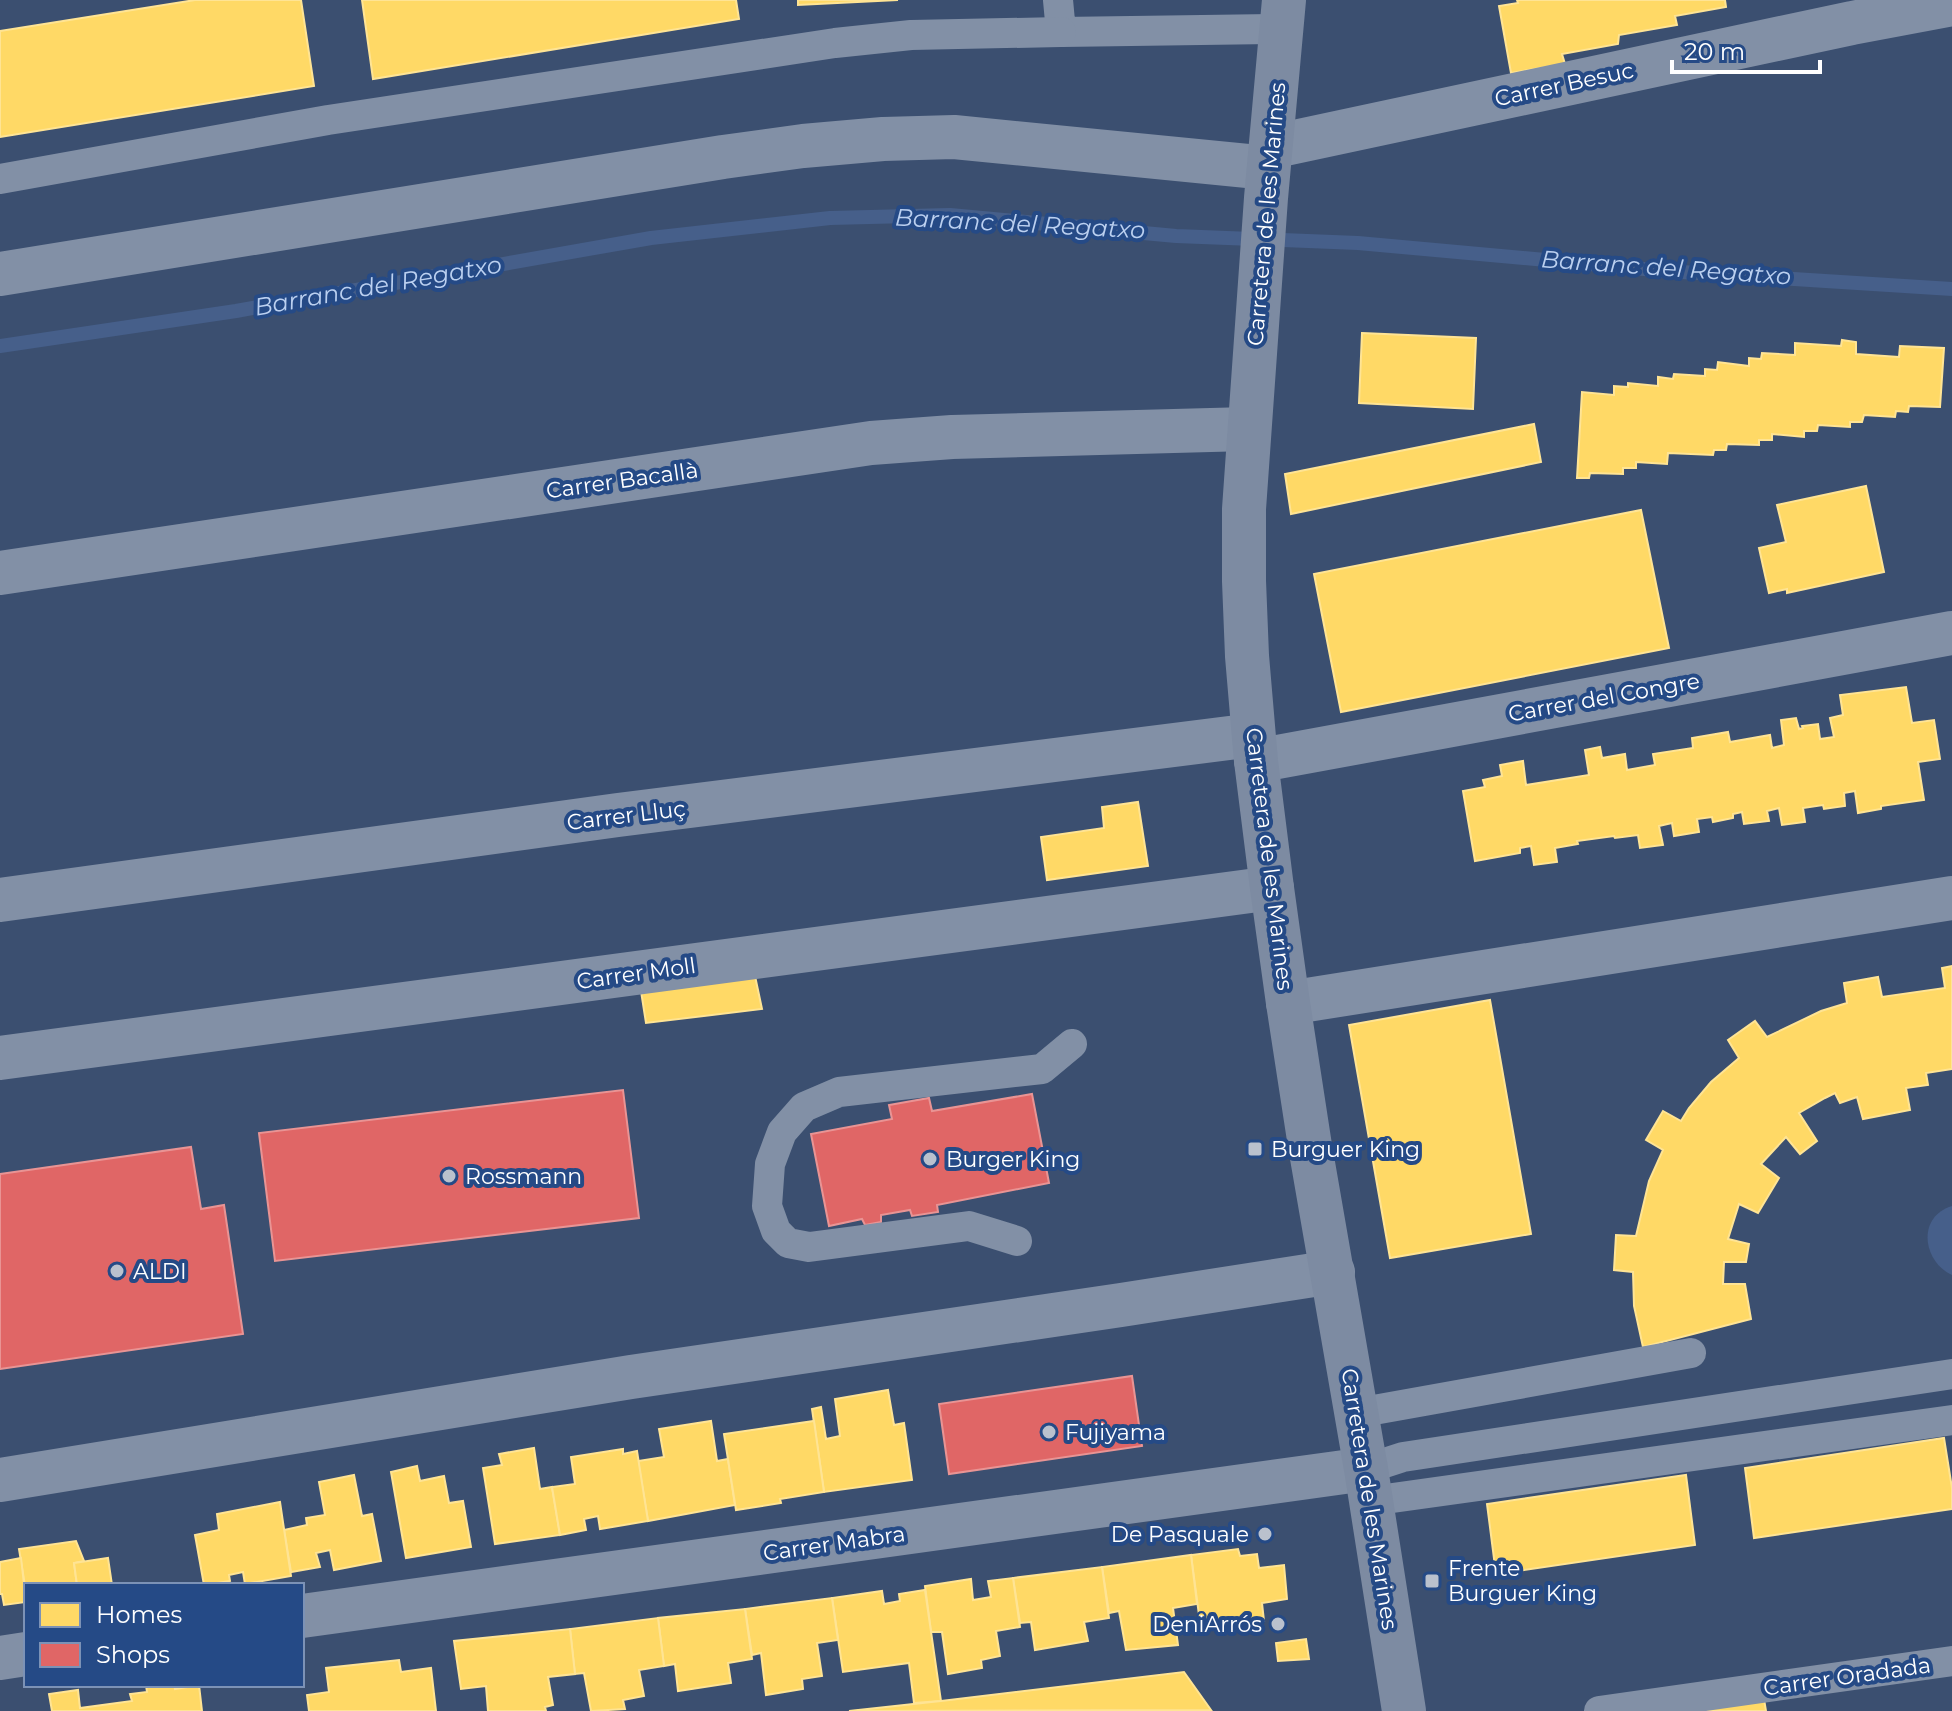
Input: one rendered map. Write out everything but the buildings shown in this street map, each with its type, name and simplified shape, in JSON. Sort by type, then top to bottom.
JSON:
[{"type":"main road","name":"Carretera de les Marines","points":[[1282,14],[1248,429],[1244,509],[1247,656],[1255,748],[1288,1003],[1404,1711]]},
{"type":"street","name":"Carrer Besuc","points":[[0,274],[723,157],[883,139],[954,137],[1268,171],[1836,26],[1952,4]]},
{"type":"street","name":"Carrer Bacallà","points":[[0,573],[871,443],[952,437],[1248,429]]},
{"type":"street","name":"Carrer del Congre","points":[[1255,748],[1952,633]]},
{"type":"street","name":"Carrer Lluç","points":[[0,900],[618,815],[1255,748]]},
{"type":"street","name":"Carrer Moll","points":[[0,1058],[1272,888]]},
{"type":"street","points":[[1288,1003],[1952,898]]},
{"type":"street","points":[[0,1480],[631,1377],[1333,1272]]},
{"type":"street","name":"Carrer Mabra","points":[[304,1616],[1369,1485]]},
{"type":"street","points":[[0,1658],[24,1654]]},
{"type":"lane","points":[[1058,0],[1061,32]]},
{"type":"lane","points":[[0,179],[328,120],[835,43],[911,35],[1061,32],[1282,14]]},
{"type":"lane","points":[[1017,1241],[969,1226],[809,1247],[788,1243],[776,1231],[767,1206],[770,1164],[782,1132],[804,1107],[839,1092],[1042,1069],[1072,1044]]},
{"type":"lane","points":[[1357,1413],[1691,1353]]},
{"type":"lane","points":[[1369,1485],[1403,1457],[1952,1374]]},
{"type":"lane","points":[[1369,1485],[1952,1420]]},
{"type":"lane","name":"Carrer Oradada","points":[[1599,1711],[1952,1661]]},
{"type":"water","points":[[1952,1206],[1952,1275],[1935,1260],[1928,1240],[1933,1220]]},
{"type":"waterway","name":"Barranc del Regatxo","points":[[0,346],[236,311],[651,238],[830,218],[950,215],[1176,236],[1358,243],[1666,271],[1952,289]]},
{"type":"place","name":"Burguer King","points":[[1255,1149]]},
{"type":"place","name":"Burger King","points":[[930,1159]]},
{"type":"place","name":"Rossmann","points":[[449,1176]]},
{"type":"place","name":"ALDI","points":[[117,1271]]},
{"type":"place","name":"Fujiyama","points":[[1049,1432]]},
{"type":"place","name":"De Pasquale","points":[[1265,1534]]},
{"type":"place","name":"Frente Burguer King","points":[[1432,1581]]},
{"type":"place","name":"DeniArrós","points":[[1278,1624]]}]
